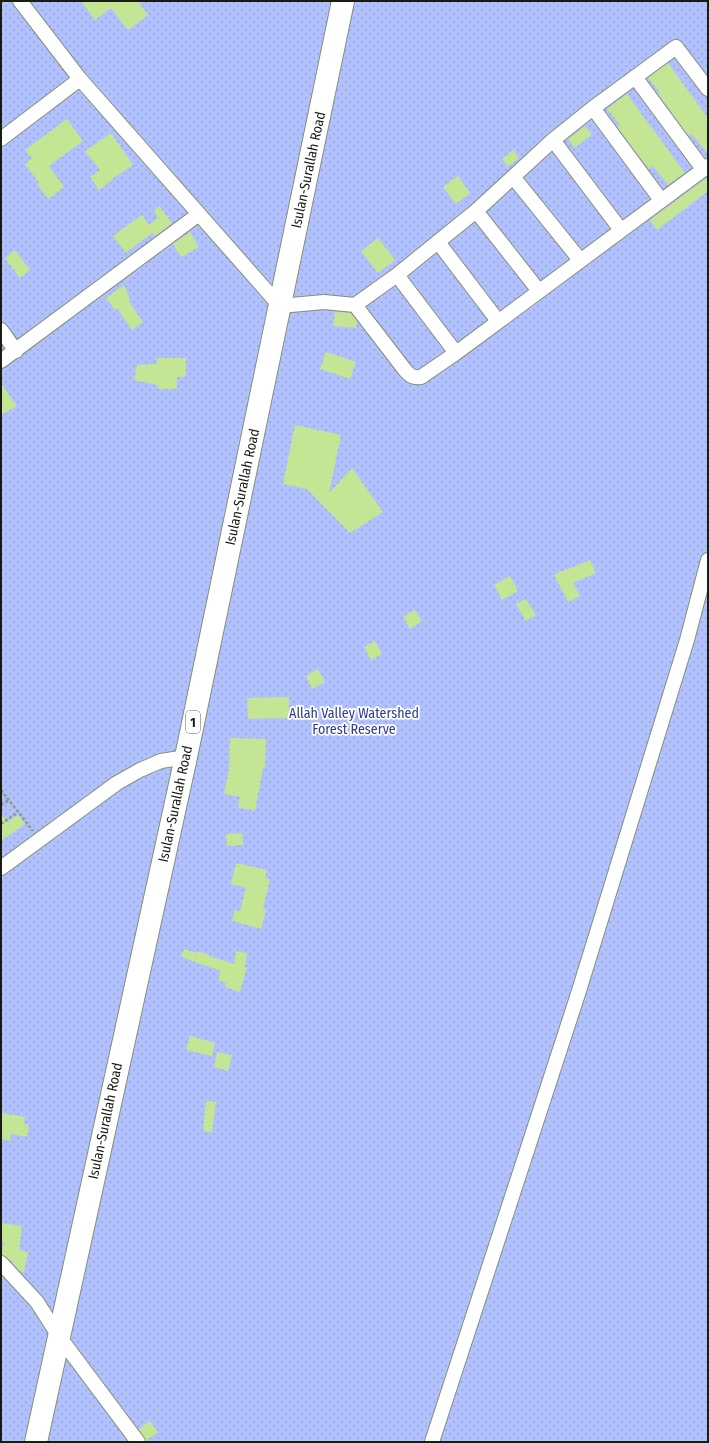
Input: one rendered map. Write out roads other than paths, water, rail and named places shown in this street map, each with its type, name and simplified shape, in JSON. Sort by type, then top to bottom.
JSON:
[{"type":"highway","name":"Isulan-Surallah Road","points":[[36,1442],[58,1335],[186,756],[343,1]]},
{"type":"street","points":[[20,1],[80,79],[280,306],[324,302],[355,305],[397,275],[476,211],[514,178],[553,140],[676,47],[708,89]]},
{"type":"street","points":[[355,305],[409,375],[415,378],[421,377],[456,353],[706,167],[635,77]]},
{"type":"street","points":[[1,139],[80,79]]},
{"type":"street","points":[[594,108],[661,200]]},
{"type":"street","points":[[553,140],[621,230]]},
{"type":"street","points":[[514,178],[580,260]]},
{"type":"street","points":[[476,211],[539,291]]},
{"type":"street","points":[[1,362],[199,214]]},
{"type":"street","points":[[438,242],[498,321]]},
{"type":"street","points":[[397,275],[456,353]]},
{"type":"street","points":[[1,330],[16,351]]},
{"type":"street","points":[[432,1442],[578,994],[687,640],[708,560]]},
{"type":"street","points":[[1,868],[117,783],[140,770],[161,761],[186,756]]},
{"type":"street","points":[[1,1263],[37,1302],[58,1335],[138,1442]]},
{"type":"park label","name":"Allah Valley Watershed Forest Reserve","points":[[354,722]]}]
